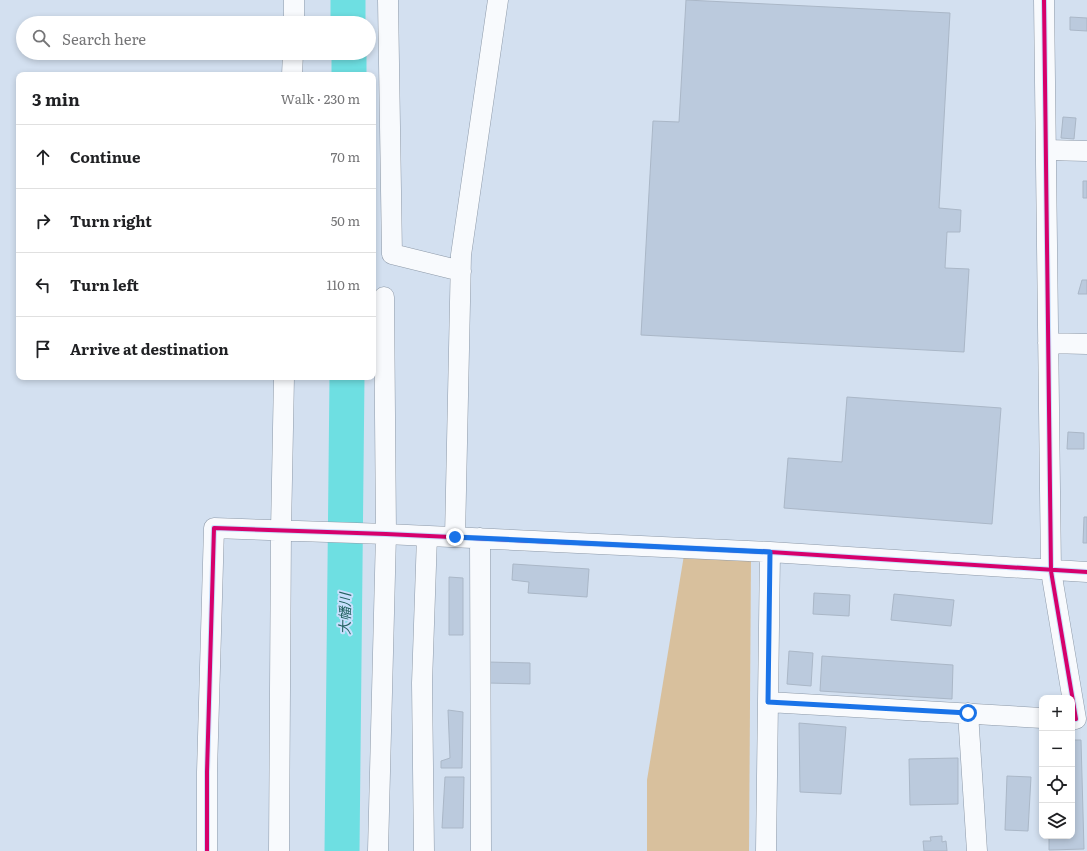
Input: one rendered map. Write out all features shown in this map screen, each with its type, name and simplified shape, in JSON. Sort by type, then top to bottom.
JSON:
[{"type":"street","points":[[294,0],[294,16]]},
{"type":"street","points":[[388,0],[392,254],[461,271]]},
{"type":"street","points":[[455,537],[461,254],[498,0]]},
{"type":"street","points":[[1044,0],[1051,571],[1078,720]]},
{"type":"street","points":[[292,72],[293,60]]},
{"type":"street","points":[[1046,150],[1087,151]]},
{"type":"street","points":[[378,851],[386,534],[384,297]]},
{"type":"street","points":[[1048,343],[1087,344]]},
{"type":"street","points":[[279,851],[280,530],[284,380]]},
{"type":"street","points":[[207,851],[207,772],[214,528],[480,538],[770,552],[1051,571],[1087,572]]},
{"type":"street","points":[[424,851],[422,682],[427,536]]},
{"type":"street","points":[[480,538],[481,851]]},
{"type":"street","points":[[766,851],[770,552]]},
{"type":"street","points":[[768,702],[1039,718]]},
{"type":"street","points":[[968,713],[977,851]]},
{"type":"shaded area","points":[[684,555],[751,559],[749,851],[647,851],[647,780]]},
{"type":"building","points":[[686,0],[950,13],[939,208],[961,210],[960,232],[947,232],[945,268],[969,269],[964,352],[641,335],[653,121],[679,122]]},
{"type":"building","points":[[1070,17],[1087,18],[1087,31],[1070,30]]},
{"type":"building","points":[[1063,117],[1076,118],[1074,139],[1061,138]]},
{"type":"building","points":[[1083,181],[1087,181],[1087,198],[1083,198]]},
{"type":"building","points":[[1082,280],[1087,280],[1087,294],[1078,294]]},
{"type":"building","points":[[847,397],[1001,408],[992,524],[784,508],[788,458],[842,462]]},
{"type":"building","points":[[1068,432],[1084,433],[1084,449],[1067,449]]},
{"type":"building","points":[[1084,517],[1087,517],[1087,543],[1083,543]]},
{"type":"building","points":[[513,564],[589,569],[587,597],[528,593],[529,582],[512,580]]},
{"type":"building","points":[[449,577],[463,578],[463,635],[449,635]]},
{"type":"building","points":[[814,593],[850,595],[849,616],[813,614]]},
{"type":"building","points":[[894,594],[954,600],[951,626],[891,620]]},
{"type":"building","points":[[789,651],[813,653],[811,686],[787,684]]},
{"type":"building","points":[[822,656],[953,665],[952,699],[820,691]]},
{"type":"building","points":[[488,662],[530,663],[530,684],[488,683]]},
{"type":"building","points":[[448,710],[463,712],[462,768],[441,768],[441,761],[450,758]]},
{"type":"building","points":[[799,723],[846,727],[841,794],[800,792]]},
{"type":"building","points":[[1075,740],[1081,740],[1084,849],[1049,850],[1049,839],[1075,839]]},
{"type":"building","points":[[958,758],[958,804],[910,805],[909,759]]},
{"type":"building","points":[[1007,776],[1031,777],[1028,831],[1005,830]]},
{"type":"building","points":[[445,777],[464,777],[463,828],[442,828]]},
{"type":"building","points":[[942,836],[942,842],[946,841],[947,851],[924,851],[923,841],[931,841],[930,837]]},
{"type":"waterway","name":"大幡川","points":[[348,0],[348,16]]},
{"type":"waterway","name":"大幡川","points":[[349,60],[349,72]]},
{"type":"waterway","name":"大幡川","points":[[342,851],[347,380]]},
{"type":"cycle path","points":[[1044,0],[1051,571],[1072,695]]},
{"type":"cycle path","points":[[207,851],[207,772],[214,528],[386,534],[770,552],[1087,572]]},
{"type":"cycle path","points":[[1075,713],[1075,719]]},
{"type":"route","points":[[455,537],[770,552],[768,702],[968,713]]}]
